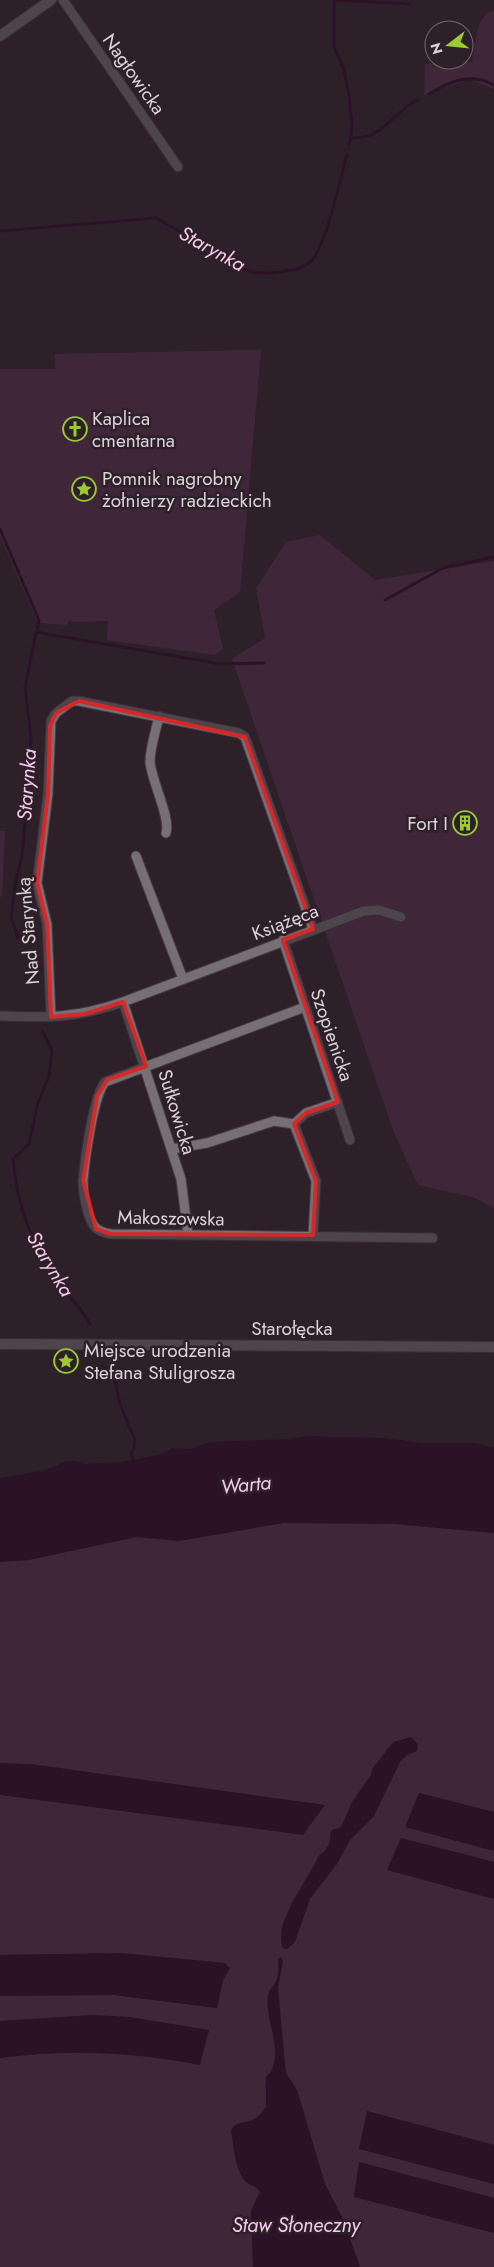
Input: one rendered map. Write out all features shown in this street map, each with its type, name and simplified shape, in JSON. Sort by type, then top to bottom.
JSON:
[{"type":"street","points":[[0,36],[51,0]]},
{"type":"street","name":"Nagłowicka","points":[[63,0],[178,167]]},
{"type":"street","name":"Nad Starynką","points":[[51,1017],[47,924],[37,883],[48,794],[52,718],[68,703],[75,701],[159,716],[239,733],[246,737],[313,929]]},
{"type":"street","points":[[159,716],[150,764],[156,789],[168,823],[166,833]]},
{"type":"street","points":[[136,856],[183,979]]},
{"type":"street","name":"Książęca","points":[[0,1016],[51,1017],[85,1014],[123,1002],[364,911],[379,910],[401,917]]},
{"type":"street","name":"Szopienicka","points":[[283,940],[350,1140]]},
{"type":"street","name":"Sułkowicka","points":[[123,1002],[172,1148],[185,1196],[188,1234]]},
{"type":"street","name":"Makoszowska","points":[[306,1007],[111,1078],[100,1088],[83,1180],[93,1224],[103,1232],[111,1234],[313,1235],[433,1238]]},
{"type":"street","points":[[294,1124],[306,1113],[338,1102]]},
{"type":"street","points":[[172,1148],[207,1143],[274,1121],[294,1124]]},
{"type":"street","points":[[294,1124],[316,1180],[313,1235]]},
{"type":"street","name":"Starołęcka","points":[[0,1344],[494,1347]]},
{"type":"highlighted area","points":[[79,701],[245,737],[313,929],[283,940],[338,1102],[306,1113],[294,1124],[316,1181],[313,1235],[111,1234],[96,1229],[83,1180],[97,1096],[107,1080],[146,1066],[123,1002],[85,1014],[51,1017],[47,924],[37,883],[48,794],[50,726],[56,713]]},
{"type":"shaded area","points":[[494,11],[494,89],[469,79],[424,95],[425,70],[474,70],[474,50],[477,32],[483,18],[488,13]]},
{"type":"shaded area","points":[[261,350],[240,592],[214,610],[223,649],[215,655],[107,640],[108,621],[73,622],[70,620],[66,625],[38,623],[0,536],[0,369],[55,369],[55,354]]},
{"type":"shaded area","points":[[320,535],[375,580],[494,561],[494,1208],[473,1197],[418,1185],[394,1133],[232,659],[265,638],[256,588],[286,542]]},
{"type":"shaded area","points":[[0,831],[5,831],[2,897],[0,896]]},
{"type":"shaded area","points":[[283,1523],[395,1524],[494,1533],[494,1812],[419,1793],[406,1827],[494,1851],[494,1862],[401,1838],[387,1870],[494,1899],[494,2145],[368,2111],[359,2148],[494,2184],[494,2198],[359,2162],[354,2197],[494,2233],[494,2267],[360,2267],[343,2219],[325,2184],[297,2090],[286,2073],[284,2063],[266,2077],[265,2088],[272,2090],[254,2186],[260,2192],[251,2210],[253,2267],[0,2267],[0,2058],[51,2053],[100,2053],[150,2057],[200,2065],[209,2030],[94,2015],[0,2021],[0,1996],[114,1995],[217,2008],[223,1980],[230,1968],[225,1963],[121,1953],[0,1955],[0,1795],[324,1805],[30,1764],[0,1763],[0,1562],[29,1560],[136,1537],[179,1541]]},
{"type":"water","name":"Warta","points":[[308,1436],[384,1438],[423,1443],[474,1443],[494,1448],[494,1533],[395,1524],[283,1523],[179,1541],[136,1537],[29,1560],[0,1562],[0,1478],[46,1470],[66,1461],[76,1461],[85,1464],[122,1462],[162,1454],[172,1448],[191,1449],[209,1442],[287,1439]]},
{"type":"water","points":[[411,1737],[418,1744],[417,1751],[407,1755],[400,1762],[374,1816],[350,1840],[337,1864],[310,1899],[295,1942],[287,1949],[283,1948],[281,1937],[287,1913],[319,1855],[328,1846],[332,1830],[341,1827],[352,1802],[371,1775],[372,1769],[393,1742]]},
{"type":"water","points":[[0,1763],[30,1764],[325,1805],[303,1835],[0,1795]]},
{"type":"water","points":[[419,1793],[494,1812],[494,1851],[405,1827]]},
{"type":"water","points":[[401,1838],[494,1862],[494,1899],[387,1870]]},
{"type":"water","points":[[121,1953],[225,1963],[230,1968],[223,1980],[217,2008],[114,1995],[0,1996],[0,1955]]},
{"type":"water","name":"Staw Słoneczny","points":[[281,1957],[283,1961],[278,1988],[286,2073],[297,2090],[325,2184],[343,2219],[360,2267],[253,2267],[251,2210],[260,2192],[241,2176],[235,2157],[231,2131],[239,2123],[254,2119],[266,2107],[266,2077],[274,2063],[275,2054],[267,2002],[269,1992],[277,1980],[278,1959]]},
{"type":"water","points":[[94,2015],[130,2017],[209,2030],[200,2065],[150,2057],[100,2053],[51,2053],[0,2058],[0,2021]]},
{"type":"water","points":[[367,2111],[494,2145],[494,2184],[359,2149]]},
{"type":"water","points":[[359,2162],[494,2198],[494,2233],[354,2197]]},
{"type":"waterway","name":"Starynka","points":[[334,0],[334,47],[344,69],[352,125],[351,138]]},
{"type":"waterway","points":[[334,0],[410,4]]},
{"type":"waterway","name":"Starynka","points":[[429,94],[445,85],[461,80],[477,79],[494,85]]},
{"type":"waterway","name":"Starynka","points":[[349,144],[351,138],[363,137],[380,130],[401,111],[418,100]]},
{"type":"waterway","name":"Starynka","points":[[0,231],[156,218],[248,271],[270,273],[288,271],[309,263],[315,256],[321,244],[337,195],[347,154]]},
{"type":"waterway","name":"Starynka","points":[[0,529],[39,620],[37,631]]},
{"type":"waterway","name":"Starynka","points":[[385,600],[443,568],[494,557]]},
{"type":"waterway","name":"Starynka","points":[[18,938],[11,917],[16,880],[22,856],[31,736],[25,688],[36,632],[220,664],[264,663]]},
{"type":"waterway","name":"Starynka","points":[[43,1032],[52,1051],[49,1076],[38,1103],[29,1144],[13,1159],[15,1178],[28,1227],[42,1256],[62,1287],[90,1324]]},
{"type":"waterway","name":"Starynka","points":[[102,1365],[114,1376],[120,1404],[135,1440],[131,1453],[134,1463]]},
{"type":"place","name":"Kaplica cmentarna","points":[[75,429]]},
{"type":"place","name":"Pomnik nagrobny żołnierzy radzieckich","points":[[84,489]]},
{"type":"place","name":"Fort I","points":[[465,823]]},
{"type":"place","name":"Miejsce urodzenia Stefana Stuligrosza","points":[[66,1361]]}]
